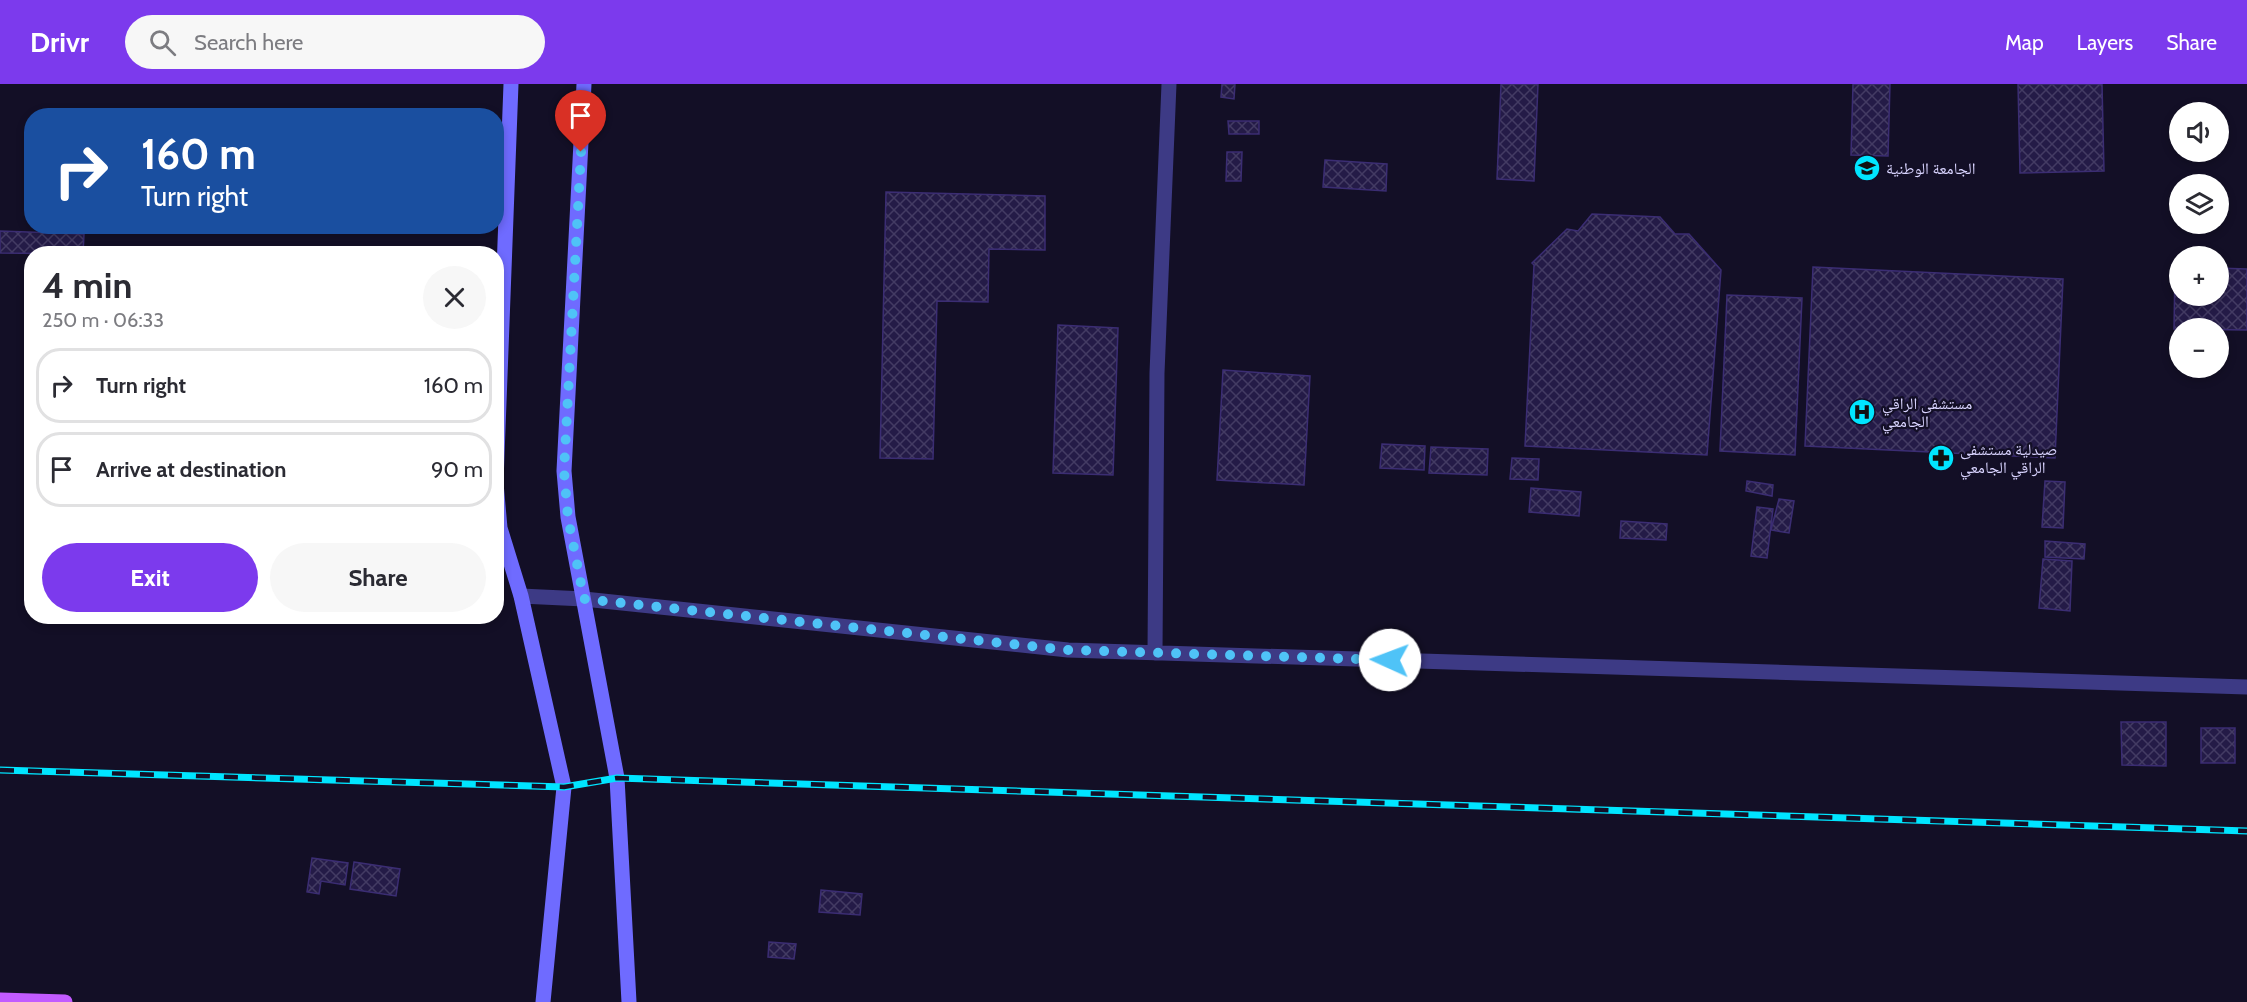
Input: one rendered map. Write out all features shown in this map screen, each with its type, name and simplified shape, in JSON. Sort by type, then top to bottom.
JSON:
[{"type":"main road","points":[[0,1000],[65,1002]]},
{"type":"street","points":[[504,270],[511,84]]},
{"type":"street","points":[[584,84],[564,471],[568,518],[617,778],[629,1002]]},
{"type":"street","points":[[1155,653],[1157,373],[1169,84]]},
{"type":"street","points":[[504,541],[521,596],[564,787],[543,1002]]},
{"type":"street","points":[[521,596],[584,599],[1068,650],[2247,687]]},
{"type":"building","points":[[1222,84],[1235,84],[1234,99],[1221,97]]},
{"type":"building","points":[[1501,84],[1538,84],[1534,181],[1497,179]]},
{"type":"building","points":[[1853,84],[1890,84],[1888,156],[1851,155]]},
{"type":"building","points":[[2018,84],[2102,84],[2104,171],[2020,173]]},
{"type":"building","points":[[1228,121],[1259,121],[1259,134],[1229,134]]},
{"type":"building","points":[[1227,152],[1242,152],[1241,181],[1226,181]]},
{"type":"building","points":[[1325,160],[1387,164],[1386,191],[1323,187]]},
{"type":"building","points":[[886,192],[1045,196],[1045,250],[989,249],[988,302],[937,301],[933,459],[880,458]]},
{"type":"building","points":[[1592,214],[1660,217],[1675,234],[1689,234],[1721,270],[1707,455],[1525,446],[1534,265],[1532,263],[1567,229],[1578,231]]},
{"type":"building","points":[[0,231],[24,232],[24,234],[84,234],[83,246],[24,246],[24,253],[0,253]]},
{"type":"building","points":[[1813,267],[2063,279],[2055,458],[1805,446]]},
{"type":"building","points":[[2229,268],[2247,269],[2247,330],[2229,330],[2229,318],[2174,318],[2174,306],[2229,306]]},
{"type":"building","points":[[1727,295],[1802,298],[1795,455],[1720,451]]},
{"type":"building","points":[[1058,325],[1118,328],[1113,475],[1053,473]]},
{"type":"building","points":[[1223,370],[1310,376],[1304,485],[1217,480]]},
{"type":"building","points":[[1382,444],[1425,446],[1424,470],[1380,468]]},
{"type":"building","points":[[1431,447],[1488,449],[1487,475],[1429,473]]},
{"type":"building","points":[[1512,458],[1539,459],[1538,480],[1510,479]]},
{"type":"building","points":[[1747,481],[1773,485],[1772,496],[1746,491]]},
{"type":"building","points":[[2045,481],[2065,482],[2063,528],[2042,527]]},
{"type":"building","points":[[1531,488],[1581,492],[1579,516],[1529,512]]},
{"type":"building","points":[[1779,499],[1794,501],[1789,533],[1771,530]]},
{"type":"building","points":[[1757,507],[1773,509],[1767,558],[1751,556]]},
{"type":"building","points":[[1621,521],[1667,524],[1666,540],[1620,538]]},
{"type":"building","points":[[2045,541],[2085,544],[2084,559],[2045,557]]},
{"type":"building","points":[[2043,559],[2072,561],[2070,611],[2039,608]]},
{"type":"building","points":[[2121,722],[2166,722],[2166,766],[2122,765]]},
{"type":"building","points":[[2201,728],[2235,728],[2235,763],[2201,763]]},
{"type":"building","points":[[312,858],[348,863],[345,885],[321,881],[319,894],[307,892]]},
{"type":"building","points":[[354,862],[400,869],[396,896],[350,889]]},
{"type":"building","points":[[821,890],[862,894],[860,915],[819,912]]},
{"type":"building","points":[[769,942],[796,944],[794,959],[768,957]]},
{"type":"railway","points":[[0,770],[564,787],[617,778],[2247,831]]},
{"type":"place","name":"الجامعة الوطنية","points":[[1867,168]]},
{"type":"place","name":"مستشفى الراقي الجامعي","points":[[1862,412]]},
{"type":"place","name":"صيدلية مستشفى الراقي الجامعي","points":[[1941,458]]},
{"type":"route","points":[[581,152],[564,471],[568,518],[584,599],[1068,650],[1390,660]]}]
